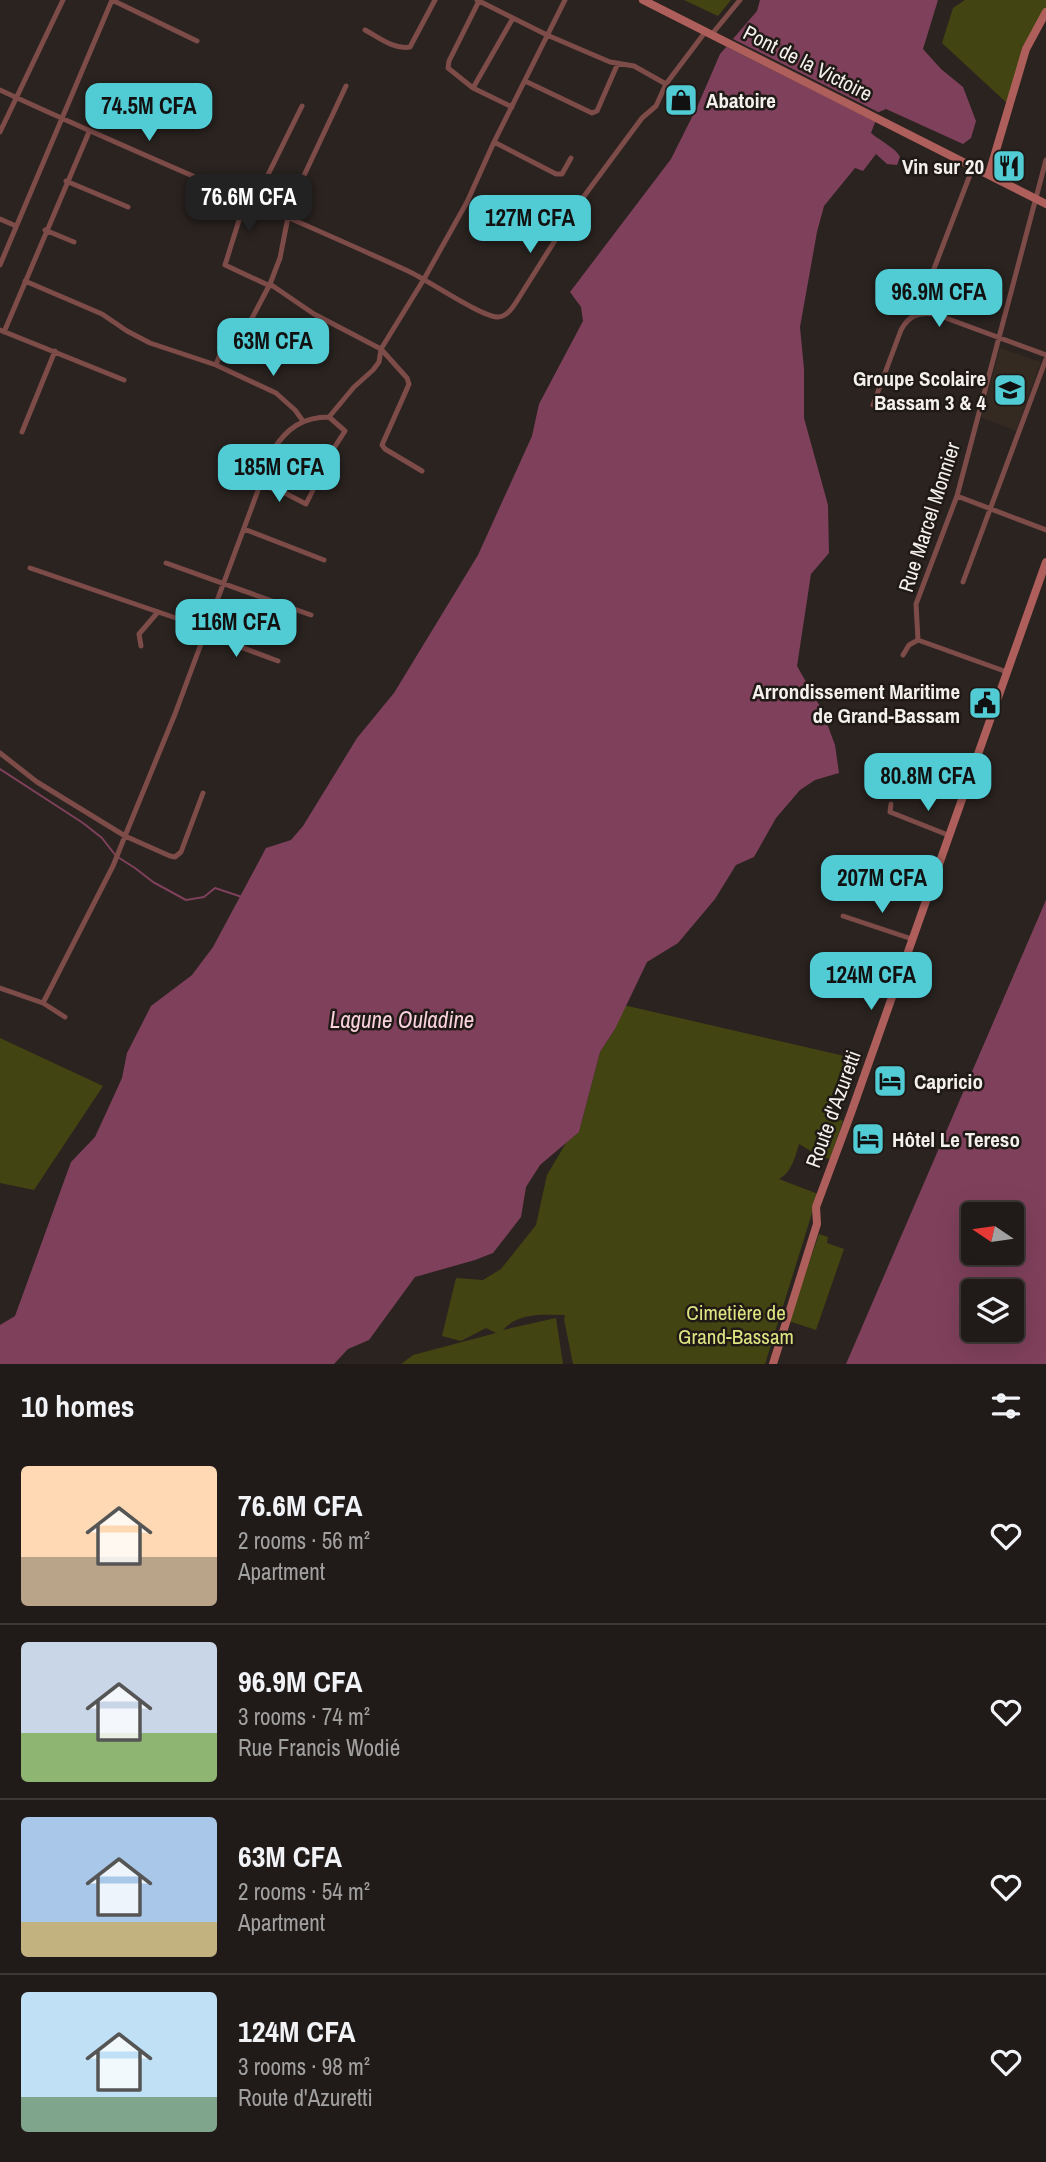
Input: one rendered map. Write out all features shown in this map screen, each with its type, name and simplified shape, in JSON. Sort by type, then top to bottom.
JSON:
[{"type":"street","points":[[0,132],[63,0]]},
{"type":"street","points":[[0,265],[112,0],[197,41]]},
{"type":"street","points":[[365,30],[392,44],[403,48],[410,47],[435,0]]},
{"type":"street","points":[[512,107],[473,88],[451,72],[448,66],[478,0],[548,34],[618,63],[634,66],[666,84]]},
{"type":"street","points":[[43,1003],[113,866],[175,714],[204,630],[275,446],[285,433],[303,421],[330,417],[379,362],[381,349],[467,202],[565,0]]},
{"type":"street","name":"Pont de la Victoire","points":[[643,0],[1046,204]]},
{"type":"street","points":[[0,90],[89,132],[255,201],[424,279],[495,317],[502,317],[511,310],[576,207],[642,118],[656,106],[666,84],[713,35],[740,0]]},
{"type":"street","points":[[989,174],[1021,63],[1041,29],[1046,12]]},
{"type":"street","points":[[473,88],[513,18]]},
{"type":"street","points":[[525,81],[592,113],[597,111],[618,63]]},
{"type":"street","points":[[216,365],[231,324],[249,324],[270,285],[280,258],[286,217],[346,86]]},
{"type":"street","points":[[255,201],[302,106]]},
{"type":"street","points":[[89,132],[2,331],[124,380]]},
{"type":"street","points":[[494,142],[556,174],[562,174],[571,158]]},
{"type":"street","name":"Rue Marcel Monnier","points":[[918,640],[916,604],[957,496],[1046,160]]},
{"type":"street","points":[[922,312],[927,287],[974,166]]},
{"type":"street","points":[[66,181],[128,207]]},
{"type":"street","points":[[246,198],[225,265],[270,285],[314,314],[381,349],[404,374],[409,384],[382,444],[385,449],[422,471]]},
{"type":"street","points":[[0,219],[16,226]]},
{"type":"street","points":[[45,230],[74,242]]},
{"type":"street","points":[[25,281],[102,314],[150,343],[216,365],[276,393],[303,421]]},
{"type":"street","points":[[873,405],[901,330],[906,321],[922,312],[936,314],[1046,357],[963,582]]},
{"type":"street","points":[[22,432],[55,351]]},
{"type":"street","points":[[261,485],[284,492],[306,504],[345,431],[330,417]]},
{"type":"street","points":[[957,496],[1046,530]]},
{"type":"street","points":[[244,528],[324,560]]},
{"type":"street","name":"Route d'Azuretti","points":[[773,1364],[817,1224],[816,1207],[852,1113],[930,885],[1046,562]]},
{"type":"street","points":[[166,563],[311,615]]},
{"type":"street","points":[[30,568],[158,612],[278,661]]},
{"type":"street","points":[[141,646],[139,634],[158,612]]},
{"type":"street","points":[[903,655],[909,645],[918,640],[1007,672]]},
{"type":"street","points":[[0,753],[37,782],[125,836],[175,856],[181,852],[188,838],[203,793]]},
{"type":"street","points":[[891,804],[890,812],[948,835]]},
{"type":"street","points":[[896,874],[930,885]]},
{"type":"street","points":[[844,916],[912,939]]},
{"type":"street","points":[[0,988],[43,1003],[65,1017]]},
{"type":"shaded area","name":"Groupe Scolaire Bassam 3 & 4","points":[[1000,348],[1041,362],[1016,431],[981,417]]},
{"type":"green space","points":[[684,0],[731,0],[718,16]]},
{"type":"green space","points":[[965,0],[1046,0],[1046,15],[1026,49],[1009,105],[942,43],[953,8]]},
{"type":"green space","name":"Cimetière de Grand-Bassam","points":[[619,1004],[853,1058],[840,1103],[827,1113],[843,1121],[830,1159],[821,1157],[799,1144],[790,1168],[779,1179],[818,1194],[765,1364],[573,1364],[565,1315],[548,1315],[524,1317],[503,1330],[556,1318],[563,1364],[401,1364],[413,1355],[496,1333],[486,1328],[461,1341],[442,1336],[456,1278],[483,1280],[501,1269],[536,1225],[547,1175],[566,1143],[579,1132],[600,1052],[615,1029]]},
{"type":"green space","points":[[0,1038],[103,1086],[34,1190],[0,1183]]},
{"type":"green space","points":[[819,1234],[828,1237],[827,1243],[844,1249],[816,1330],[789,1321]]},
{"type":"water","name":"Lagune Ouladine","points":[[760,0],[938,0],[923,49],[941,69],[963,87],[976,121],[971,138],[963,144],[886,109],[879,112],[871,133],[898,154],[900,157],[897,165],[887,164],[876,154],[863,171],[855,168],[824,206],[817,232],[800,327],[804,369],[804,418],[828,505],[829,553],[811,574],[797,666],[822,710],[835,745],[839,773],[815,780],[800,790],[776,818],[754,857],[736,865],[715,899],[678,943],[647,962],[615,1029],[600,1052],[579,1132],[540,1165],[526,1187],[521,1217],[493,1253],[415,1277],[369,1340],[348,1349],[334,1364],[0,1364],[0,1325],[15,1316],[71,1162],[95,1137],[122,1078],[127,1053],[151,1006],[192,975],[213,947],[266,848],[291,840],[303,826],[357,738],[394,693],[478,555],[532,436],[539,404],[583,321],[581,307],[570,292],[671,159],[720,54],[757,11]]},
{"type":"water","points":[[1046,900],[1046,1364],[846,1364]]},
{"type":"pier","points":[[729,37],[882,114],[878,123],[723,45]]},
{"type":"waterway","points":[[0,769],[83,823],[102,838],[116,856],[153,882],[186,900],[204,897],[215,888],[242,897]]},
{"type":"place","name":"Abatoire","points":[[681,100]]},
{"type":"place","name":"Vin sur 20","points":[[1009,166]]},
{"type":"place","name":"Groupe Scolaire Bassam 3 & 4","points":[[1010,390]]},
{"type":"place","name":"Arrondissement Maritime de Grand-Bassam","points":[[985,703]]},
{"type":"place","name":"Capricio","points":[[890,1081]]},
{"type":"place","name":"Hôtel Le Tereso","points":[[868,1139]]}]
